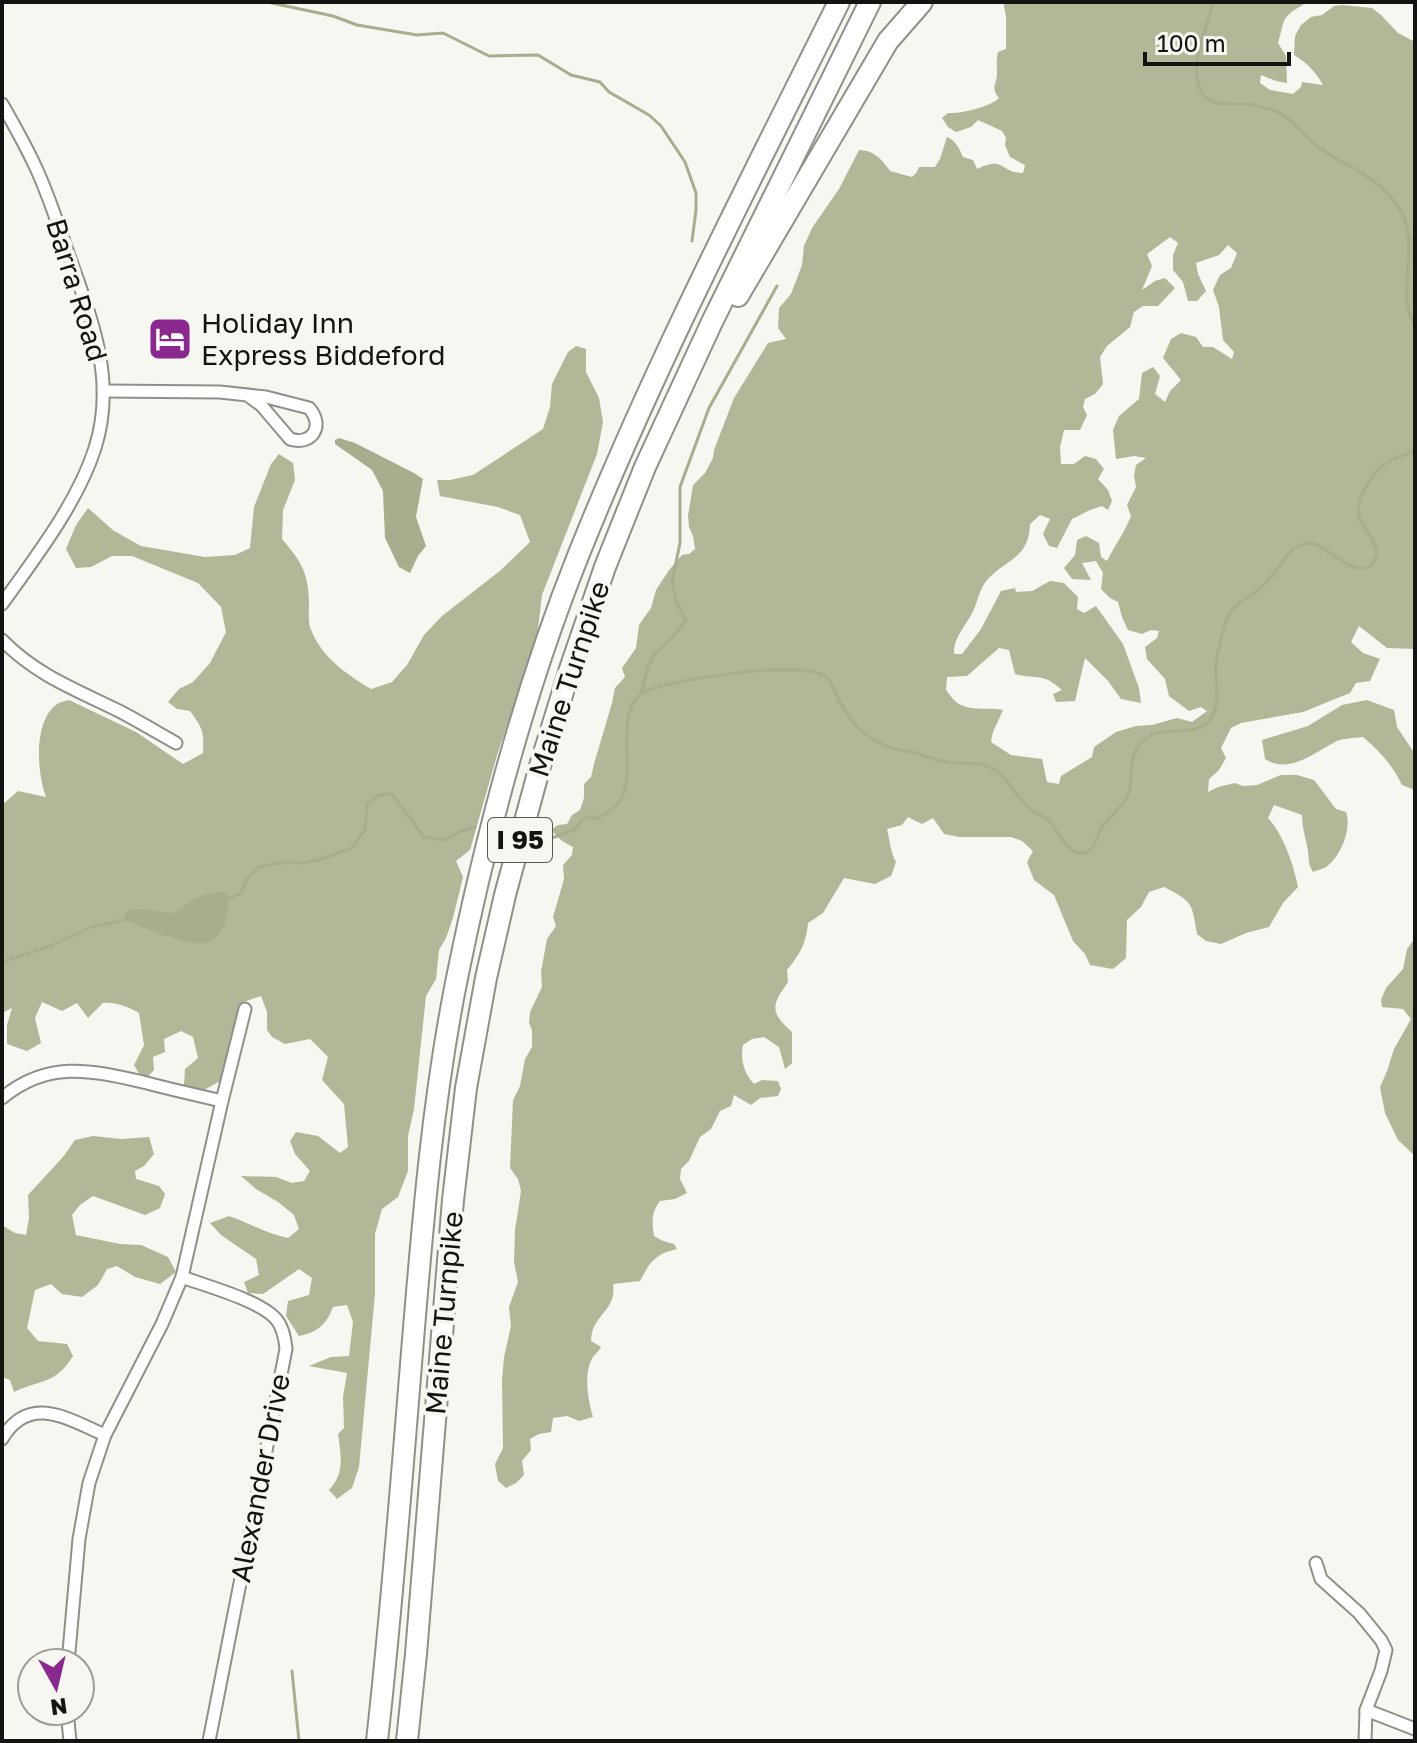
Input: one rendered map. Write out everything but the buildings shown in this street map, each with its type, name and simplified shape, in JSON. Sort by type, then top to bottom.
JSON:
[{"type":"highway","points":[[814,52],[816,22],[825,2]]},
{"type":"highway","name":"Maine Turnpike","points":[[377,1741],[424,1203],[438,1091],[457,980],[513,750],[576,560],[653,379],[839,2]]},
{"type":"highway","name":"Maine Turnpike","points":[[407,1741],[453,1200],[466,1088],[486,978],[513,866],[570,669],[605,567],[645,467],[712,322],[870,2]]},
{"type":"highway","points":[[712,322],[731,308],[888,41],[922,2]]},
{"type":"street","name":"Barra Road","points":[[2,104],[44,185],[85,299],[102,363],[103,391],[100,430],[85,475],[2,604]]},
{"type":"street","points":[[103,391],[220,392],[266,397],[304,406],[317,420],[313,434],[300,441],[291,440],[247,395]]},
{"type":"street","points":[[285,435],[280,425],[281,416],[289,407],[304,406]]},
{"type":"street","points":[[2,640],[51,679],[176,743]]},
{"type":"street","points":[[70,1647],[82,1514],[89,1483],[105,1435],[162,1324],[182,1277],[245,1009]]},
{"type":"street","points":[[2,1098],[36,1077],[54,1072],[81,1071],[222,1101]]},
{"type":"street","name":"Alexander Drive","points":[[182,1277],[269,1313],[280,1325],[286,1349],[209,1741]]},
{"type":"street","points":[[2,1439],[15,1422],[42,1412],[58,1414],[105,1435]]},
{"type":"street","points":[[1316,1563],[1321,1579],[1359,1613],[1386,1650],[1366,1710],[1365,1741]]},
{"type":"street","points":[[1366,1710],[1415,1729]]},
{"type":"shaded area","points":[[1003,2],[1304,2],[1287,16],[1278,43],[1286,56],[1287,83],[1261,75],[1260,83],[1270,90],[1293,94],[1302,82],[1323,85],[1311,68],[1294,55],[1295,36],[1301,25],[1311,17],[1322,15],[1334,6],[1372,8],[1398,33],[1415,42],[1415,649],[1387,648],[1359,626],[1351,642],[1363,653],[1380,659],[1370,681],[1356,683],[1350,693],[1303,712],[1241,723],[1231,728],[1221,748],[1226,758],[1209,779],[1208,792],[1235,783],[1257,785],[1281,775],[1297,775],[1314,780],[1336,809],[1346,812],[1348,826],[1336,856],[1326,867],[1313,872],[1302,815],[1274,805],[1268,818],[1287,850],[1298,887],[1283,903],[1269,927],[1221,944],[1206,941],[1197,934],[1190,904],[1164,887],[1149,892],[1141,907],[1127,920],[1126,958],[1113,969],[1090,965],[1073,941],[1054,895],[1034,880],[1027,862],[1033,851],[1022,841],[1011,837],[944,834],[933,818],[922,824],[908,817],[902,825],[887,829],[896,862],[891,876],[875,884],[844,878],[823,913],[808,923],[802,948],[787,970],[788,982],[775,1008],[792,1032],[792,1063],[785,1069],[779,1047],[764,1037],[752,1039],[743,1045],[745,1071],[751,1080],[754,1084],[762,1080],[778,1081],[781,1089],[778,1096],[760,1098],[751,1105],[734,1095],[731,1106],[720,1111],[711,1129],[700,1137],[689,1161],[681,1169],[680,1179],[687,1193],[660,1201],[655,1210],[654,1236],[674,1244],[677,1249],[663,1253],[654,1260],[640,1281],[613,1284],[611,1301],[592,1332],[591,1341],[601,1347],[590,1363],[587,1378],[593,1417],[579,1421],[567,1416],[553,1418],[551,1432],[530,1439],[531,1450],[522,1461],[524,1475],[506,1488],[498,1481],[495,1464],[503,1448],[504,1357],[511,1326],[509,1307],[518,1282],[514,1262],[515,1230],[521,1191],[518,1179],[510,1168],[513,1100],[520,1086],[525,1059],[532,1047],[530,1012],[542,987],[541,972],[547,939],[556,926],[553,917],[564,879],[563,865],[572,855],[573,847],[551,830],[567,824],[572,815],[580,810],[584,784],[591,777],[615,688],[625,677],[622,668],[636,648],[639,625],[669,570],[682,555],[695,549],[688,516],[693,485],[705,473],[713,458],[734,398],[768,343],[786,339],[778,328],[779,308],[791,294],[812,228],[839,189],[859,150],[877,156],[890,171],[912,177],[919,167],[935,167],[947,137],[959,148],[963,157],[973,160],[977,169],[998,164],[1023,173],[1025,165],[1010,157],[1002,131],[978,120],[971,127],[956,132],[942,118],[948,113],[982,107],[999,98],[994,88],[998,52],[1006,49]],"holes":[[[1170,237],[1178,243],[1173,255],[1173,270],[1183,282],[1188,301],[1197,301],[1206,291],[1196,263],[1219,255],[1228,245],[1237,253],[1231,268],[1220,275],[1213,290],[1219,307],[1223,340],[1234,352],[1232,359],[1213,347],[1203,347],[1196,337],[1181,333],[1171,339],[1163,358],[1181,380],[1170,391],[1165,402],[1155,394],[1160,376],[1153,367],[1142,373],[1139,399],[1119,416],[1113,430],[1116,459],[1146,458],[1136,465],[1136,487],[1127,505],[1131,516],[1107,561],[1101,557],[1099,543],[1086,536],[1077,540],[1075,555],[1064,568],[1072,579],[1091,580],[1082,563],[1096,561],[1103,573],[1101,589],[1118,602],[1128,630],[1142,634],[1159,631],[1157,638],[1145,647],[1147,659],[1165,679],[1169,696],[1189,711],[1201,707],[1207,711],[1192,722],[1177,718],[1116,732],[1094,747],[1092,757],[1061,776],[1059,784],[1047,782],[1042,759],[1011,755],[991,742],[1003,710],[959,704],[946,690],[947,677],[967,676],[999,648],[1009,650],[1015,674],[1055,684],[1062,690],[1053,694],[1056,702],[1075,701],[1085,658],[1121,699],[1141,703],[1139,688],[1123,644],[1096,606],[1084,613],[1077,609],[1078,597],[1064,583],[1050,581],[1032,591],[1016,592],[1015,588],[1001,591],[981,629],[962,654],[954,654],[954,648],[985,583],[1021,552],[1029,536],[1030,524],[1040,515],[1050,519],[1043,534],[1049,546],[1057,548],[1072,519],[1102,506],[1108,510],[1112,501],[1108,490],[1098,479],[1104,469],[1096,459],[1085,456],[1074,464],[1061,464],[1060,447],[1064,430],[1080,430],[1087,415],[1083,407],[1085,399],[1095,394],[1103,384],[1100,357],[1107,346],[1130,327],[1134,312],[1143,306],[1158,306],[1175,288],[1165,278],[1142,290],[1152,266],[1147,254]]]},
{"type":"shaded area","points":[[576,346],[586,349],[586,372],[599,398],[603,422],[597,454],[542,595],[537,637],[498,752],[470,850],[456,861],[463,877],[453,918],[439,950],[436,979],[426,996],[414,1109],[408,1136],[408,1171],[398,1197],[382,1209],[375,1234],[375,1294],[359,1467],[352,1488],[337,1499],[329,1490],[340,1471],[338,1434],[344,1428],[343,1397],[347,1373],[309,1366],[331,1357],[349,1356],[353,1322],[347,1305],[333,1307],[320,1327],[299,1336],[286,1316],[288,1301],[309,1295],[312,1278],[299,1269],[263,1294],[248,1293],[244,1282],[259,1275],[256,1259],[221,1235],[210,1223],[229,1216],[288,1238],[299,1229],[294,1215],[241,1176],[276,1177],[292,1183],[304,1181],[310,1171],[295,1154],[290,1141],[296,1132],[318,1136],[340,1153],[348,1147],[344,1104],[322,1080],[328,1057],[310,1039],[285,1044],[272,1037],[267,1030],[267,1012],[261,996],[243,1002],[232,1031],[222,1080],[204,1090],[184,1085],[185,1069],[198,1058],[193,1037],[181,1031],[164,1039],[165,1052],[153,1057],[154,1070],[146,1079],[138,1072],[134,1065],[144,1045],[139,1013],[117,1004],[103,1003],[88,1018],[77,1003],[62,1011],[42,1002],[35,1018],[41,1043],[27,1051],[7,1044],[7,1025],[12,1008],[2,1013],[2,805],[18,791],[46,797],[39,762],[41,735],[49,712],[64,701],[69,700],[136,732],[183,764],[203,753],[202,730],[190,711],[177,709],[168,702],[210,663],[226,632],[221,607],[198,583],[132,556],[112,556],[91,567],[76,568],[66,549],[76,525],[88,508],[114,531],[141,546],[205,557],[235,555],[250,548],[254,507],[271,464],[279,454],[293,463],[295,480],[283,510],[282,539],[305,574],[310,627],[327,655],[371,689],[392,682],[407,665],[424,635],[442,616],[501,570],[530,542],[520,515],[498,507],[440,496],[437,480],[473,475],[543,429],[550,407],[552,384],[568,352]]},
{"type":"shaded area","points":[[339,438],[355,443],[423,479],[416,517],[426,546],[410,573],[399,567],[385,538],[383,491],[372,470],[335,444]]},
{"type":"shaded area","points":[[1367,700],[1394,710],[1397,727],[1415,754],[1415,790],[1402,785],[1385,759],[1363,737],[1337,741],[1293,763],[1274,763],[1265,759],[1262,740],[1308,726],[1342,705]]},
{"type":"shaded area","points":[[219,892],[229,894],[227,919],[220,934],[208,942],[177,939],[126,919],[125,913],[131,910],[174,912],[199,897]]},
{"type":"shaded area","points":[[1415,938],[1415,1156],[1398,1140],[1385,1113],[1380,1087],[1394,1049],[1411,1019],[1403,1009],[1382,1007],[1381,1000],[1386,988],[1403,969],[1407,949]]},
{"type":"shaded area","points":[[93,1136],[121,1139],[149,1137],[154,1154],[135,1171],[136,1179],[159,1186],[165,1194],[160,1208],[145,1215],[93,1196],[72,1215],[76,1235],[141,1245],[168,1257],[176,1272],[160,1284],[135,1277],[117,1266],[107,1269],[98,1285],[82,1297],[62,1294],[51,1284],[35,1290],[27,1328],[38,1341],[67,1344],[73,1356],[54,1377],[14,1392],[10,1380],[2,1377],[2,1225],[26,1235],[28,1195],[75,1140]]},
{"type":"waterway","points":[[267,2],[333,16],[357,25],[417,35],[443,33],[489,56],[538,55],[571,75],[600,82],[609,92],[649,115],[661,126],[685,162],[696,193],[692,241]]},
{"type":"waterway","points":[[1213,2],[1198,58],[1201,91],[1214,102],[1251,104],[1277,112],[1321,149],[1374,181],[1392,198],[1407,230],[1407,304],[1415,327]]},
{"type":"waterway","points":[[641,693],[655,653],[686,620],[677,604],[672,582],[680,543],[680,487],[709,408],[777,286]]},
{"type":"waterway","points":[[539,843],[575,829],[587,817],[600,817],[620,800],[627,773],[627,724],[630,709],[637,698],[649,690],[686,681],[741,672],[795,670],[815,672],[827,678],[850,718],[875,741],[941,761],[978,764],[995,770],[1026,806],[1049,821],[1067,846],[1085,853],[1126,799],[1133,757],[1146,738],[1164,732],[1193,730],[1213,715],[1217,700],[1217,657],[1232,609],[1264,584],[1291,551],[1302,545],[1314,544],[1352,567],[1368,567],[1374,561],[1376,549],[1359,516],[1360,498],[1380,468],[1415,451]]},
{"type":"waterway","points":[[224,901],[241,893],[247,879],[259,867],[319,860],[352,848],[365,829],[367,804],[379,795],[392,794],[424,837],[444,840],[475,827]]},
{"type":"waterway","points":[[2,962],[53,945],[91,927],[129,919]]},
{"type":"waterway","points":[[292,1671],[299,1741]]},
{"type":"place","name":"Holiday Inn Express Biddeford","points":[[170,339]]}]
